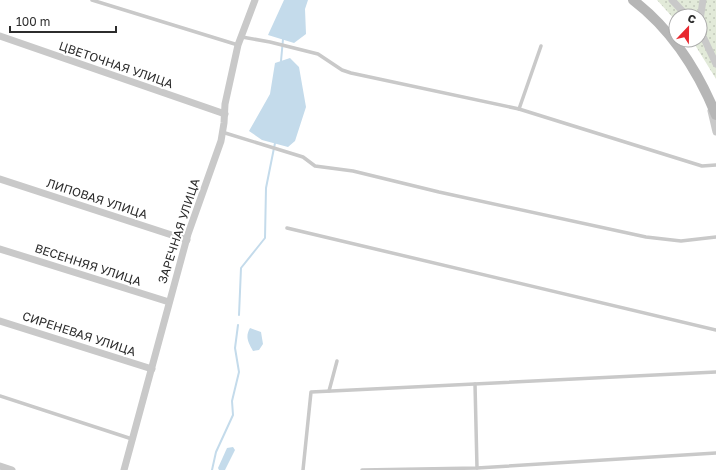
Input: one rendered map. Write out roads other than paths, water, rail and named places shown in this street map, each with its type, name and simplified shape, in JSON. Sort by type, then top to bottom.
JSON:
[{"type":"main road","points":[[633,0],[646,10],[680,48],[708,97],[716,115]]},
{"type":"street","name":"ЗАРЕЧНАЯ УЛИЦА","points":[[124,470],[169,302],[187,240],[222,132],[238,45],[255,0]]},
{"type":"street","points":[[672,0],[680,8]]},
{"type":"street","name":"ЦВЕТОЧНАЯ УЛИЦА","points":[[0,36],[225,114]]},
{"type":"street","points":[[708,46],[716,64]]},
{"type":"street","points":[[708,97],[716,132]]},
{"type":"street","name":"ЛИПОВАЯ УЛИЦА","points":[[0,179],[187,240]]},
{"type":"street","name":"ВЕСЕННЯЯ УЛИЦА","points":[[0,249],[169,302]]},
{"type":"street","name":"СИРЕНЕВАЯ УЛИЦА","points":[[0,321],[152,369]]},
{"type":"street","points":[[0,466],[12,470]]},
{"type":"lane","points":[[92,0],[238,45]]},
{"type":"lane","points":[[242,36],[318,54],[342,70],[351,73],[519,109],[702,166],[716,165]]},
{"type":"lane","points":[[519,109],[541,46]]},
{"type":"lane","points":[[222,132],[303,156],[315,166],[353,171],[439,192],[646,237],[681,241],[716,237]]},
{"type":"lane","points":[[287,228],[716,330]]},
{"type":"lane","points":[[330,391],[337,361]]},
{"type":"lane","points":[[303,470],[311,392],[716,372]]},
{"type":"lane","points":[[475,384],[477,468]]},
{"type":"lane","points":[[0,396],[132,439]]},
{"type":"lane","points":[[362,470],[477,468],[716,453]]},
{"type":"water","points":[[284,0],[308,0],[305,9],[306,34],[294,43],[268,35]]},
{"type":"water","points":[[290,58],[299,67],[306,107],[295,141],[288,147],[262,140],[249,131],[270,94],[275,63]]},
{"type":"water","points":[[250,328],[261,332],[263,344],[259,350],[253,351],[249,342],[247,337]]},
{"type":"water","points":[[233,447],[235,450],[225,470],[219,470],[218,468],[227,448]]},
{"type":"waterway","points":[[281,61],[283,39]]},
{"type":"waterway","points":[[239,315],[241,268],[265,238],[266,188],[275,143]]},
{"type":"waterway","points":[[212,470],[216,452],[233,415],[232,401],[239,372],[235,348],[238,325]]}]
